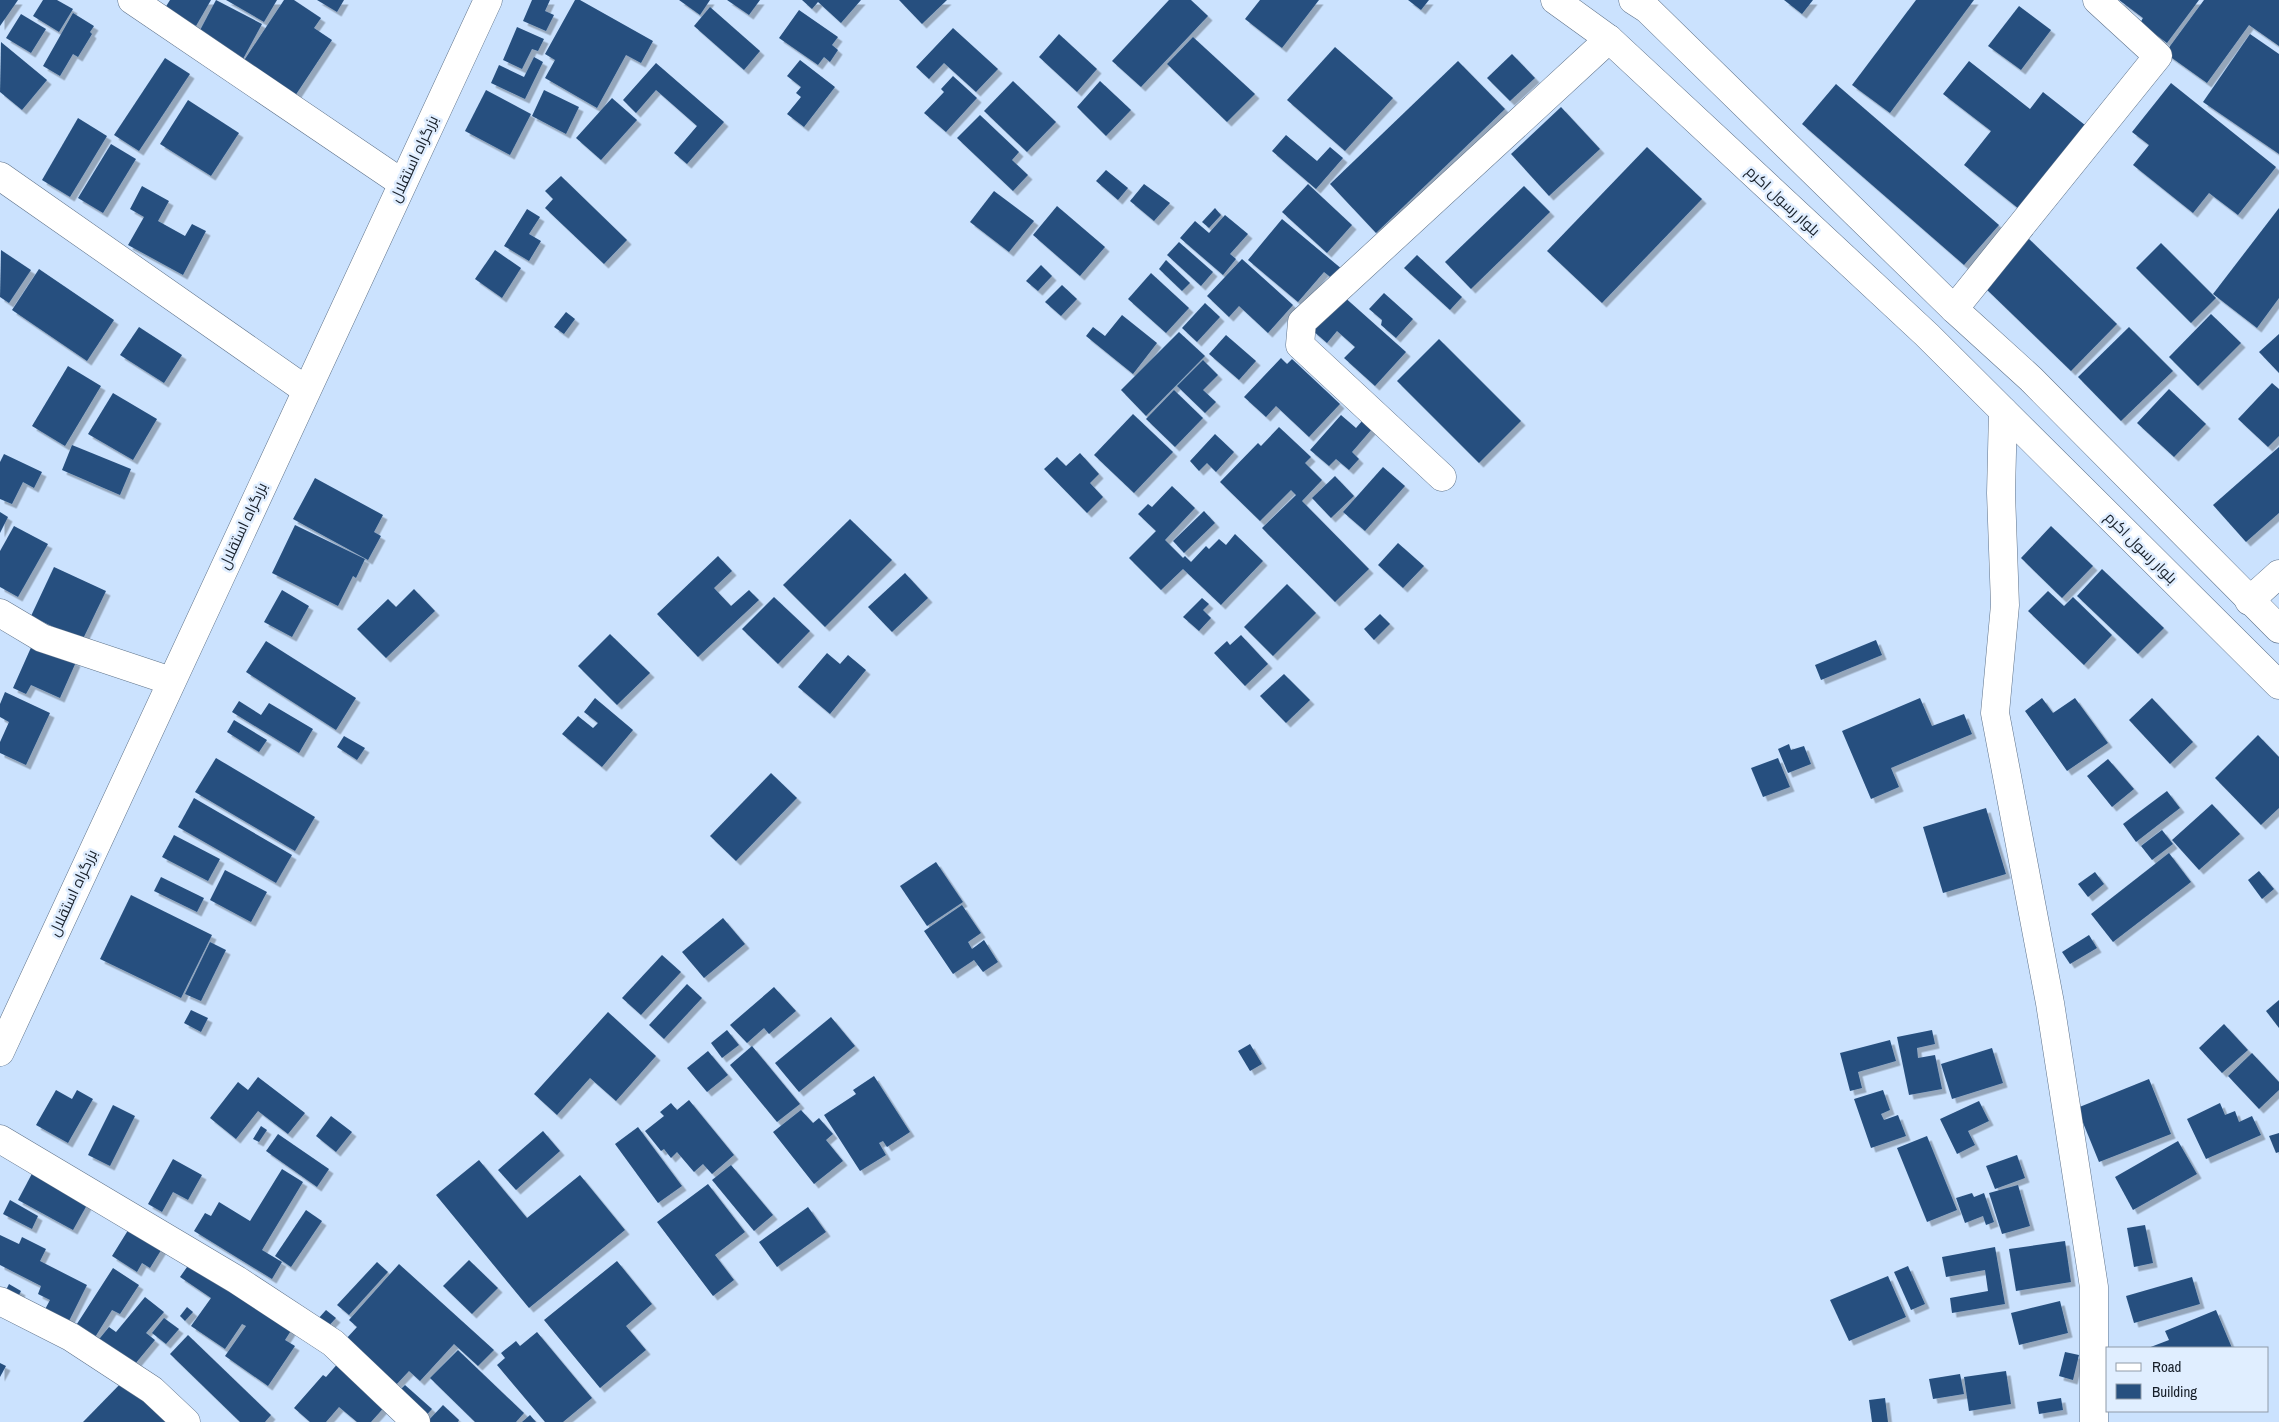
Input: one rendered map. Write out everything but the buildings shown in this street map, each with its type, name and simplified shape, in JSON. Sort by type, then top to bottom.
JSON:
[{"type":"main road","points":[[132,0],[402,183]]},
{"type":"main road","name":"بزرگراه استقلال","points":[[0,1052],[488,0]]},
{"type":"main road","name":"بلوار رسول اکرم","points":[[1555,0],[1609,40],[1927,335],[2279,685]]},
{"type":"main road","points":[[1634,0],[1647,9],[1954,308],[2031,379],[2249,601],[2279,629]]},
{"type":"main road","points":[[1954,308],[2158,56],[2098,0]]},
{"type":"main road","points":[[1442,477],[1300,346],[1302,322],[1609,40]]},
{"type":"main road","points":[[0,176],[306,390]]},
{"type":"main road","points":[[2031,379],[2003,411],[2001,493],[2005,605],[1995,712],[2050,1003],[2094,1288],[2094,1422]]},
{"type":"main road","points":[[2249,601],[2279,574]]},
{"type":"main road","points":[[0,613],[42,638],[171,680]]},
{"type":"main road","points":[[0,1139],[237,1280],[333,1343],[416,1422]]},
{"type":"main road","points":[[0,1301],[87,1348],[152,1390],[186,1422]]}]
